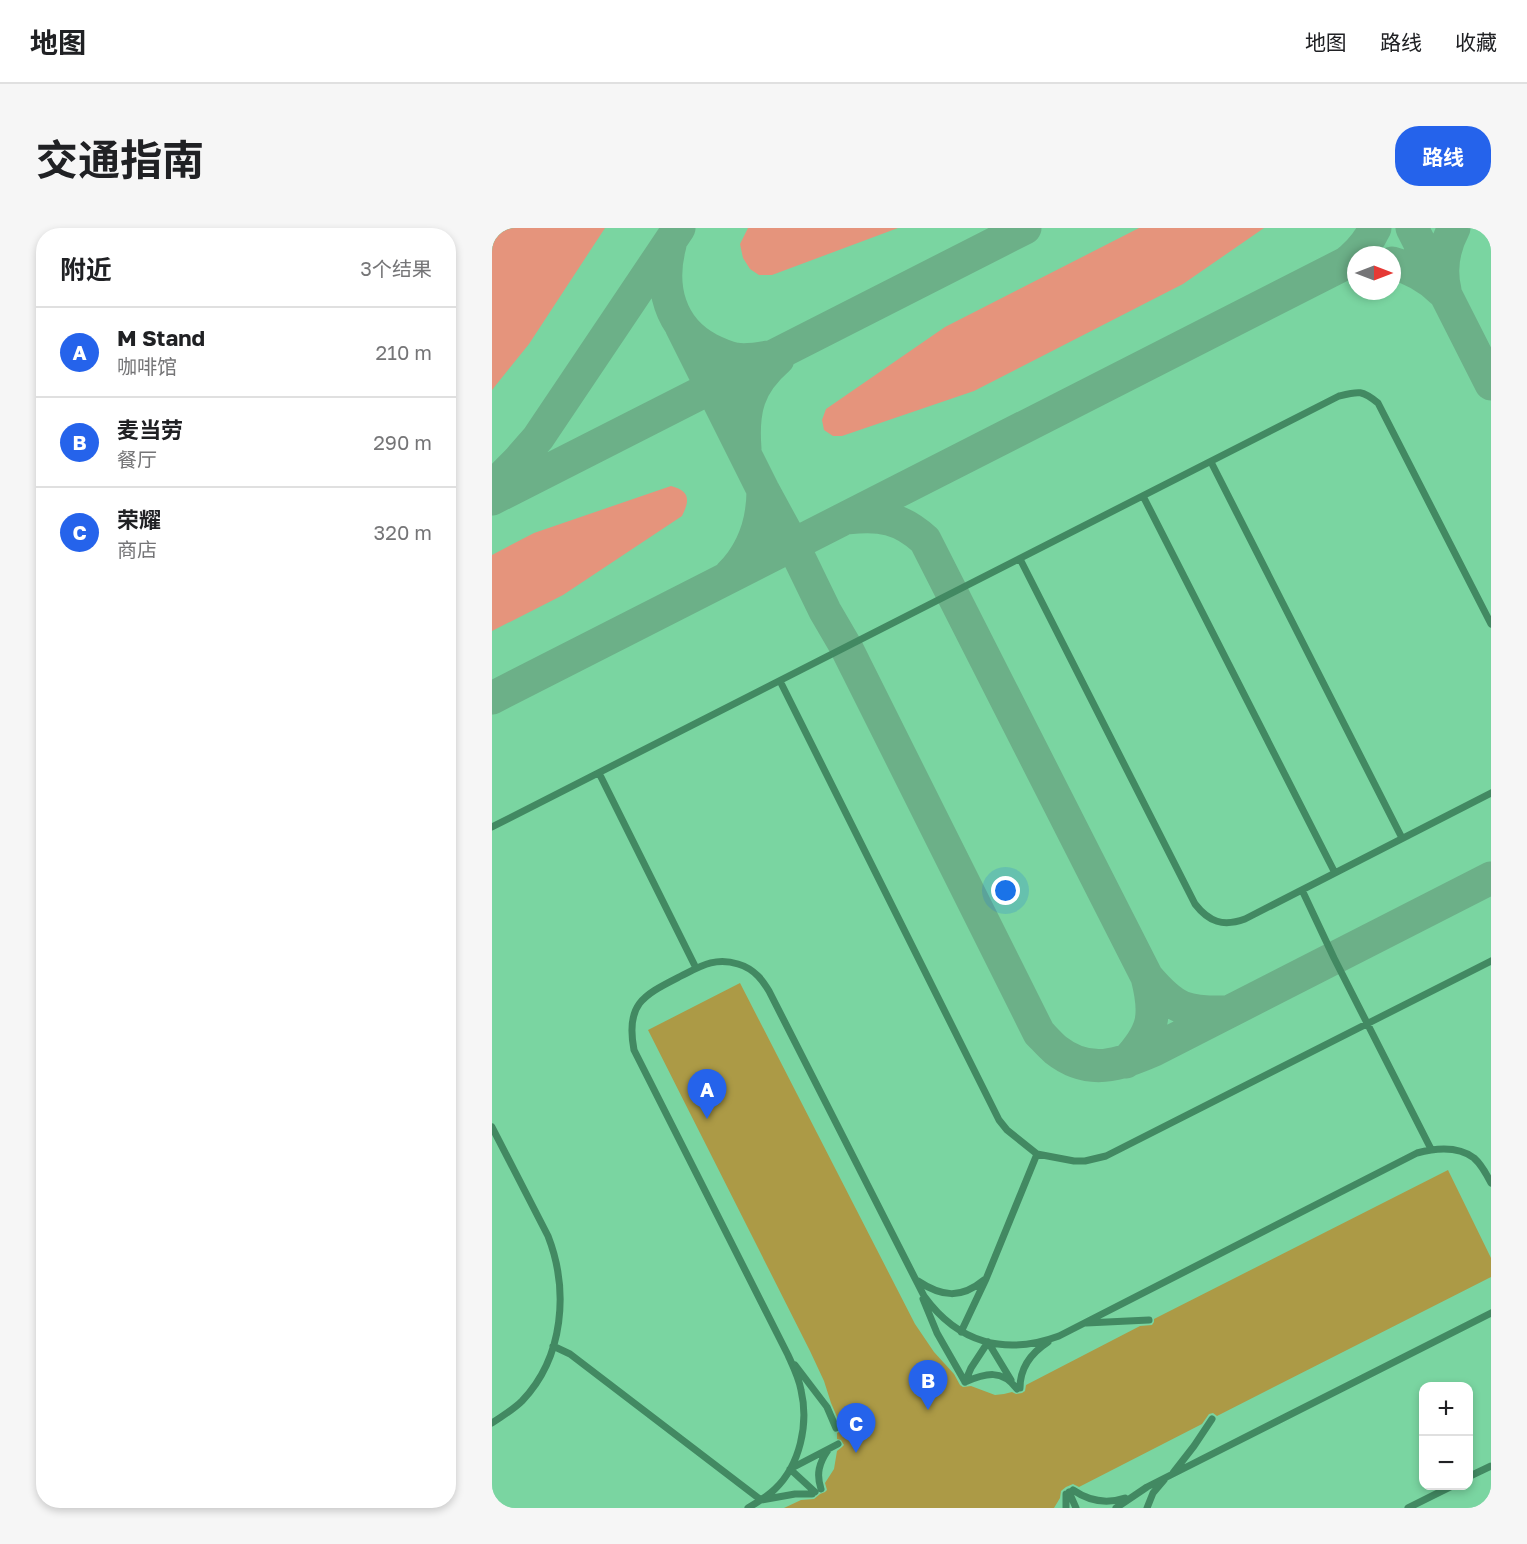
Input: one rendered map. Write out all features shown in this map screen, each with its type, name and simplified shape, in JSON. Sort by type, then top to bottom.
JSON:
[{"type":"lane","points":[[492,827],[1339,396],[1354,392],[1366,393],[1378,403],[1491,624]]},
{"type":"lane","points":[[1210,462],[1402,838]]},
{"type":"lane","points":[[1143,496],[1335,873]]},
{"type":"lane","points":[[1020,559],[1192,899],[1202,913],[1210,919],[1220,922],[1236,922],[1491,793]]},
{"type":"lane","points":[[780,681],[999,1120],[1007,1130],[1037,1154],[1074,1161],[1106,1156],[1491,961]]},
{"type":"lane","points":[[598,773],[696,968]]},
{"type":"lane","points":[[1302,890],[1431,1149]]},
{"type":"lane","points":[[748,1508],[774,1490],[790,1469],[801,1441],[804,1424],[801,1389],[788,1355],[634,1050],[630,1033],[632,1018],[640,1002],[651,992],[713,961],[728,961],[744,966],[757,975],[769,991],[924,1296],[934,1310],[961,1332],[988,1342],[1030,1343],[1059,1336]]},
{"type":"lane","points":[[492,1127],[555,1253],[559,1269],[561,1301],[553,1346],[535,1384],[521,1401],[492,1423]]},
{"type":"lane","points":[[965,1382],[981,1375],[991,1374],[1005,1377],[1019,1388],[1022,1369],[1030,1358],[1038,1349],[1059,1336],[1402,1160],[1431,1149],[1448,1149],[1474,1158],[1483,1168],[1491,1183]]},
{"type":"lane","points":[[961,1332],[986,1279],[1037,1154]]},
{"type":"lane","points":[[916,1280],[930,1289],[947,1294],[966,1292],[986,1279]]},
{"type":"lane","points":[[916,1280],[937,1333],[965,1382]]},
{"type":"lane","points":[[1116,1508],[1168,1476],[1491,1313]]},
{"type":"lane","points":[[1083,1323],[1149,1320]]},
{"type":"lane","points":[[965,1382],[988,1342]]},
{"type":"lane","points":[[988,1342],[1012,1382]]},
{"type":"lane","points":[[553,1346],[570,1354],[761,1500],[816,1492]]},
{"type":"lane","points":[[788,1355],[827,1407],[836,1428]]},
{"type":"lane","points":[[1147,1508],[1153,1493],[1194,1446],[1212,1419]]},
{"type":"lane","points":[[790,1469],[838,1444]]},
{"type":"lane","points":[[816,1492],[820,1463],[830,1448]]},
{"type":"lane","points":[[1473,1475],[1491,1466]]},
{"type":"lane","points":[[790,1469],[816,1492]]},
{"type":"lane","points":[[1408,1508],[1442,1490]]},
{"type":"lane","points":[[1070,1492],[1098,1501],[1131,1497]]},
{"type":"lane","points":[[1066,1508],[1070,1492]]},
{"type":"lane","points":[[1070,1492],[1076,1508]]},
{"type":"shaded area","points":[[492,228],[1491,228],[1491,1508],[492,1508]]},
{"type":"shaded area","points":[[492,228],[605,228],[529,344],[492,390]]},
{"type":"shaded area","points":[[748,228],[898,228],[772,275],[759,275],[750,269],[743,258],[740,244]]},
{"type":"shaded area","points":[[1139,228],[1264,228],[1183,284],[974,391],[842,436],[833,436],[824,430],[822,420],[826,409],[945,327]]},
{"type":"shaded area","points":[[671,486],[685,493],[687,497],[682,516],[563,595],[492,631],[492,555],[534,533]]},
{"type":"building","points":[[740,983],[915,1324],[934,1352],[963,1387],[971,1386],[995,1395],[1022,1393],[1026,1385],[1140,1326],[1152,1325],[1154,1319],[1448,1170],[1491,1258],[1491,1277],[1217,1416],[1213,1413],[1209,1414],[1202,1424],[1079,1487],[1073,1484],[1066,1487],[1061,1491],[1054,1508],[784,1508],[801,1500],[814,1499],[827,1490],[825,1483],[834,1469],[837,1451],[844,1445],[841,1440],[837,1439],[841,1426],[810,1351],[648,1030]]},
{"type":"taxiway","points":[[492,487],[538,438],[679,228]]},
{"type":"taxiway","points":[[492,499],[1025,228]]},
{"type":"taxiway","points":[[1345,264],[1362,248],[1375,228]]},
{"type":"taxiway","points":[[1412,228],[1491,384]]},
{"type":"taxiway","points":[[1445,290],[1444,258],[1454,228]]},
{"type":"taxiway","points":[[670,245],[667,260],[667,290],[670,304],[684,330],[709,349],[728,357],[743,360],[768,357]]},
{"type":"taxiway","points":[[492,698],[1347,263]]},
{"type":"taxiway","points":[[1401,266],[1431,281],[1442,291]]},
{"type":"taxiway","points":[[681,326],[825,611],[846,647],[1039,1033],[1056,1050],[1068,1058],[1092,1065],[1129,1060],[1154,1050],[1491,878]]},
{"type":"taxiway","points":[[745,449],[745,422],[749,399],[760,379],[778,359]]},
{"type":"taxiway","points":[[730,575],[745,556],[755,536],[763,502],[763,490]]},
{"type":"taxiway","points":[[848,518],[890,519],[899,522],[925,540],[1147,977],[1166,997],[1182,1007],[1202,1012],[1228,1012]]},
{"type":"taxiway","points":[[1126,1062],[1142,1042],[1151,1023],[1152,1003],[1147,977]]},
{"type":"place","name":"M Stand","points":[[707,1119]]},
{"type":"place","name":"麦当劳","points":[[928,1410]]},
{"type":"place","name":"荣耀","points":[[856,1453]]}]
